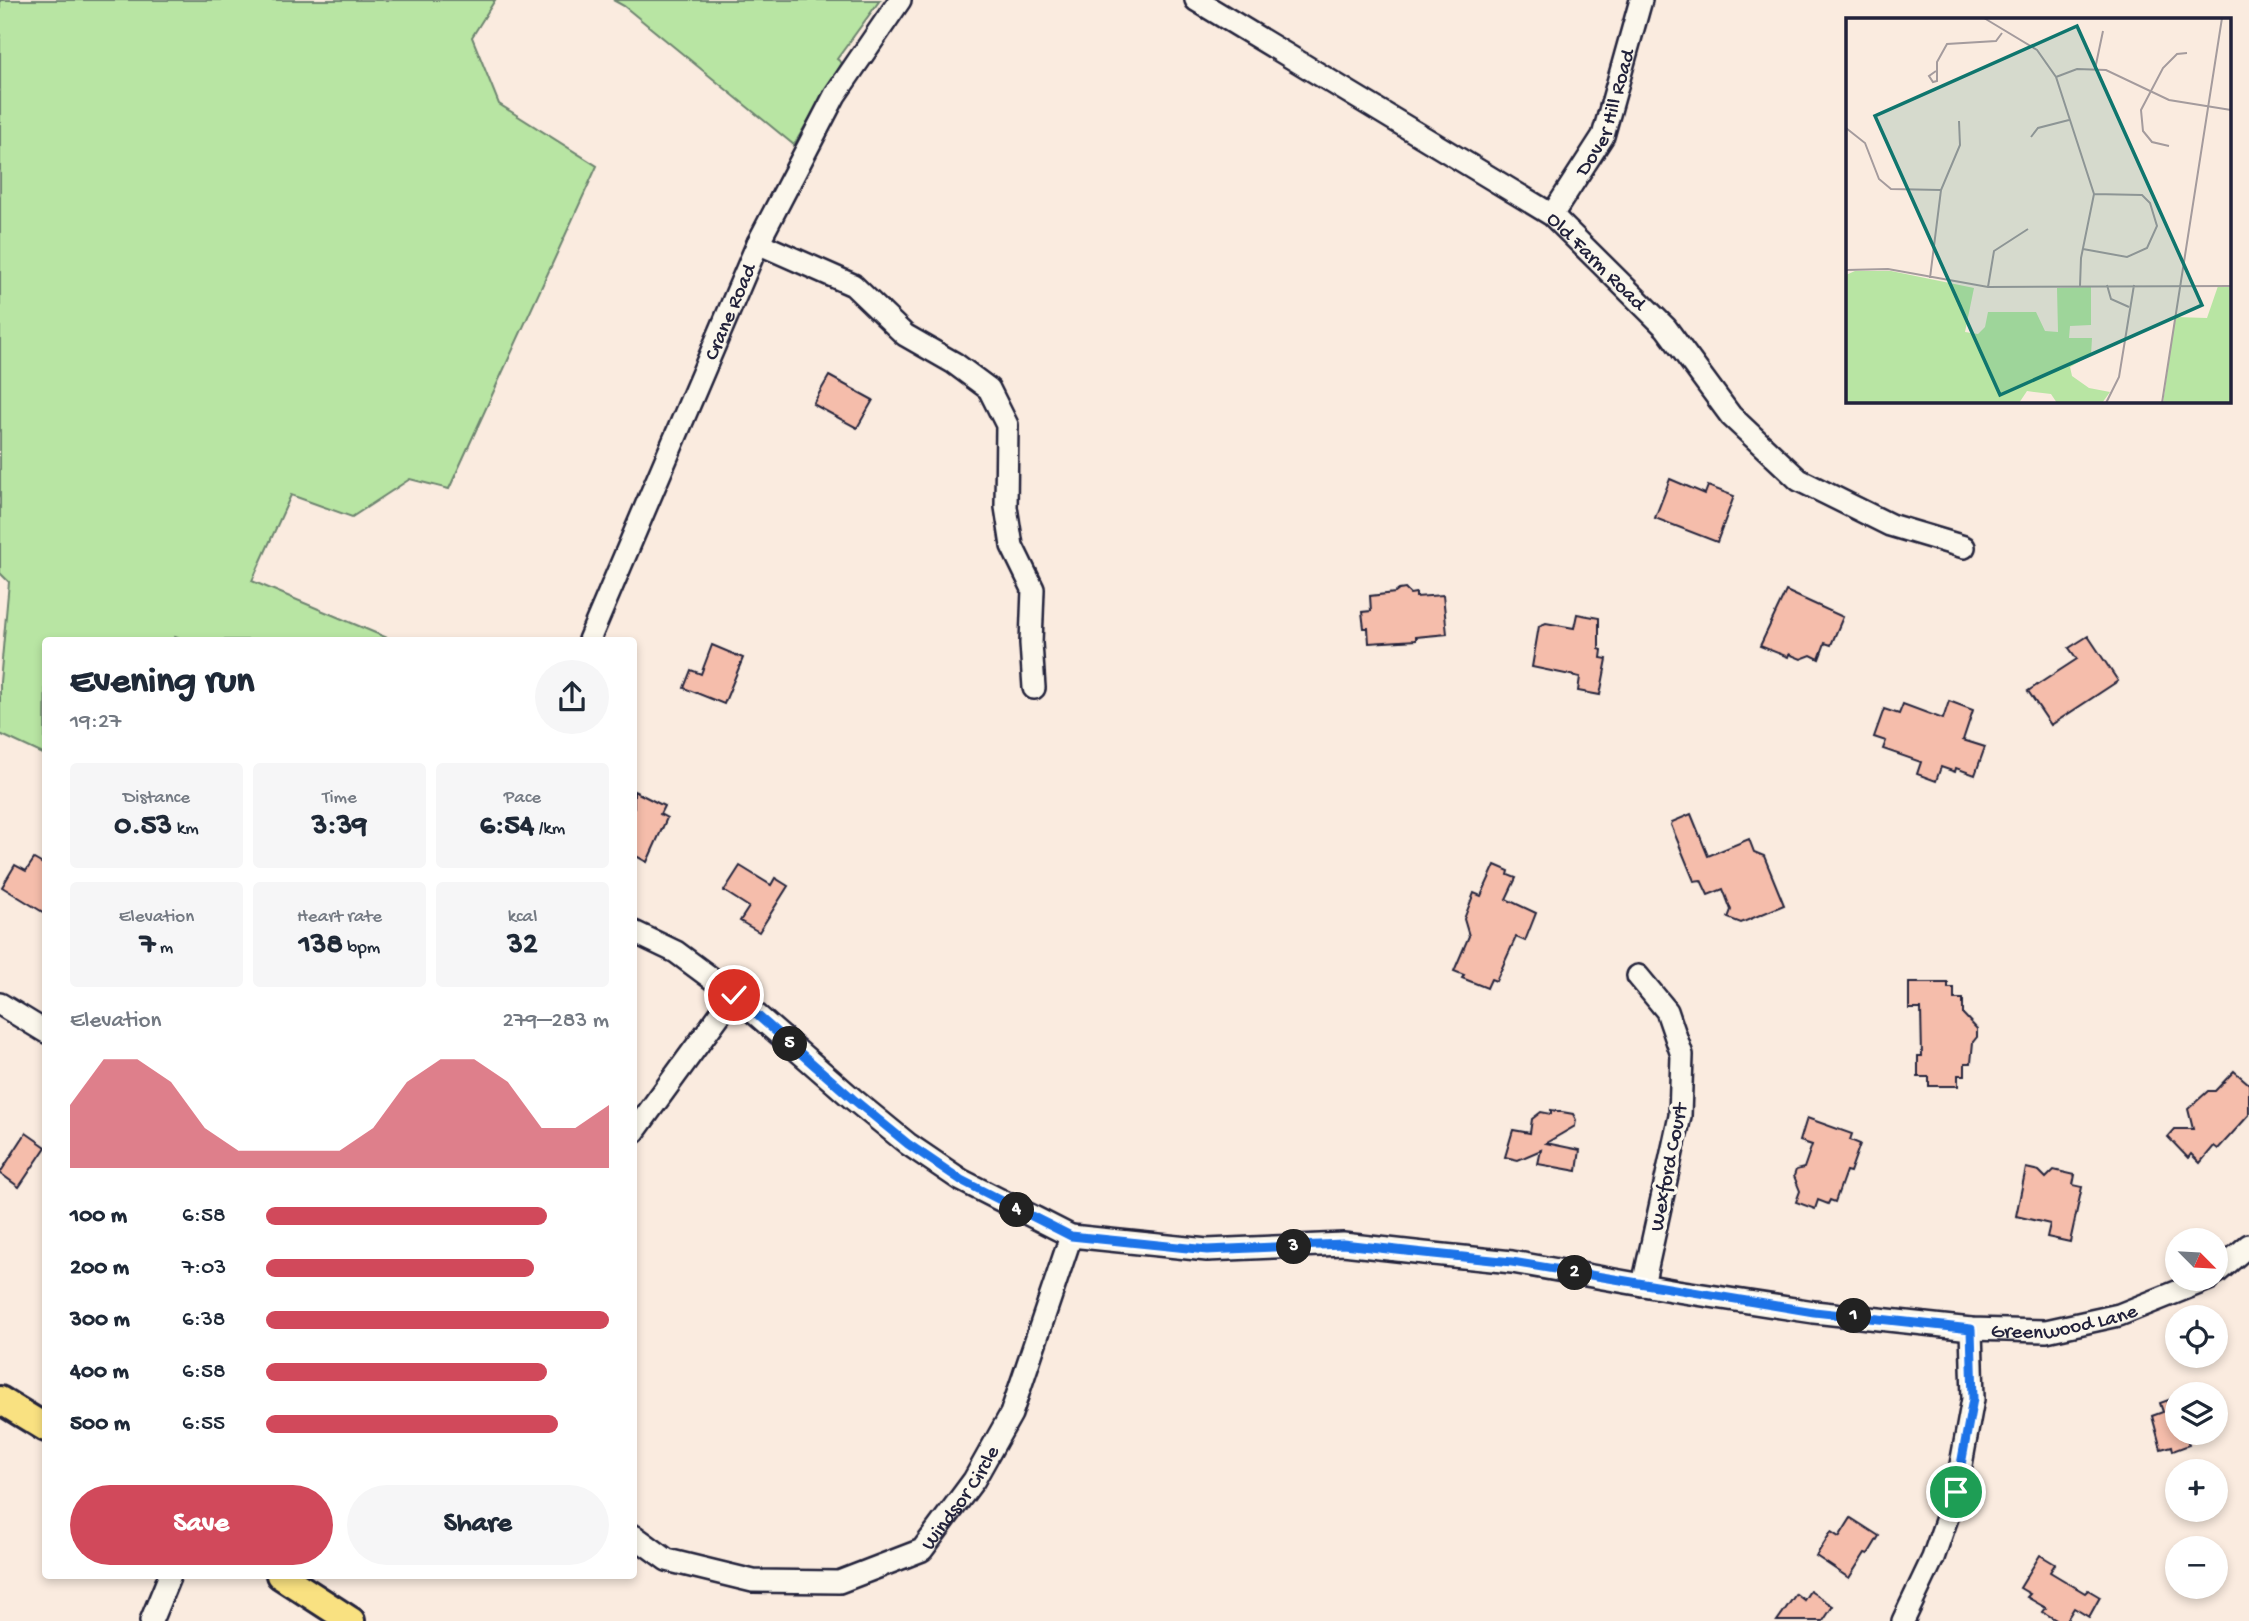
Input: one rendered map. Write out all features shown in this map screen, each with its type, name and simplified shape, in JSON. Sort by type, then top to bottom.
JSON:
[{"type":"main road","points":[[0,1400],[42,1426]]},
{"type":"main road","points":[[286,1579],[351,1621]]},
{"type":"street","name":"Crane Road","points":[[590,637],[758,243],[835,95],[900,0]]},
{"type":"street","name":"Old Farm Road","points":[[1196,0],[1552,215],[1666,328],[1731,416],[1798,480],[1890,525],[1964,547]]},
{"type":"street","name":"Dover Hill Road","points":[[1552,215],[1603,136],[1642,0]]},
{"type":"street","points":[[758,243],[853,285],[905,335],[954,363],[989,389],[1007,425],[1006,507],[1013,546],[1032,589],[1034,688]]},
{"type":"street","name":"Greenwood Lane","points":[[637,933],[676,952],[734,995],[908,1144],[961,1180],[1071,1236],[1207,1250],[1343,1244],[1512,1262],[1814,1312],[1971,1329],[2046,1331],[2119,1315],[2176,1292]]},
{"type":"street","name":"Wexford Court","points":[[1638,976],[1667,1011],[1682,1055],[1680,1116],[1643,1285]]},
{"type":"street","points":[[637,1128],[734,995]]},
{"type":"street","points":[[0,1004],[42,1030]]},
{"type":"street","name":"Windsor Circle","points":[[637,1537],[667,1560],[753,1581],[839,1581],[922,1550],[975,1480],[1012,1414],[1071,1236]]},
{"type":"street","points":[[2228,1263],[2249,1245]]},
{"type":"street","points":[[1913,1618],[1956,1492],[1973,1399],[1971,1329]]},
{"type":"street","points":[[151,1621],[168,1579]]},
{"type":"green space","points":[[0,0],[495,0],[472,37],[499,104],[597,166],[449,489],[410,479],[352,517],[291,495],[252,581],[385,637],[42,637],[42,754],[0,734],[0,682],[9,582],[0,573]]},
{"type":"green space","points":[[613,0],[880,0],[837,59],[842,63],[794,145],[624,6]]},
{"type":"building","points":[[829,376],[873,400],[857,428],[813,404]]},
{"type":"building","points":[[1670,479],[1705,494],[1708,486],[1734,496],[1717,542],[1655,518]]},
{"type":"building","points":[[1405,589],[1410,594],[1416,593],[1416,597],[1443,595],[1447,634],[1416,637],[1416,640],[1369,643],[1368,628],[1364,628],[1362,612],[1371,611],[1370,596]]},
{"type":"building","points":[[1786,591],[1843,617],[1831,645],[1825,643],[1819,659],[1811,655],[1801,659],[1789,654],[1788,657],[1760,646]]},
{"type":"building","points":[[1577,614],[1599,618],[1599,649],[1602,650],[1601,658],[1607,659],[1600,695],[1578,691],[1580,677],[1532,667],[1539,626],[1546,623],[1574,628]]},
{"type":"building","points":[[2088,636],[2118,681],[2051,725],[2028,691],[2077,659],[2069,648]]},
{"type":"building","points":[[712,645],[743,658],[724,704],[684,688],[691,670],[701,674]]},
{"type":"building","points":[[1949,701],[1973,710],[1963,740],[1985,747],[1975,775],[1956,768],[1955,772],[1941,767],[1936,781],[1917,774],[1921,762],[1883,749],[1886,741],[1874,737],[1884,709],[1899,714],[1903,704],[1943,719]]},
{"type":"building","points":[[637,792],[664,806],[660,814],[667,818],[647,862],[637,857]]},
{"type":"building","points":[[1691,814],[1708,856],[1749,839],[1754,852],[1764,856],[1784,905],[1741,923],[1728,918],[1731,910],[1723,889],[1708,895],[1701,880],[1694,881],[1671,825],[1672,822]]},
{"type":"building","points":[[34,859],[42,864],[42,912],[2,887],[15,865],[26,871]]},
{"type":"building","points":[[1495,865],[1509,871],[1508,875],[1516,878],[1506,899],[1536,913],[1525,941],[1516,937],[1496,981],[1491,979],[1487,988],[1462,978],[1464,975],[1454,971],[1469,936],[1464,919],[1474,893],[1481,896]]},
{"type":"building","points":[[740,866],[771,885],[775,878],[788,886],[759,932],[740,921],[749,907],[724,891]]},
{"type":"building","points":[[1909,983],[1948,983],[1948,988],[1954,988],[1954,999],[1963,999],[1963,1014],[1977,1029],[1977,1037],[1973,1042],[1971,1063],[1965,1063],[1965,1075],[1958,1075],[1958,1086],[1929,1086],[1929,1077],[1918,1077],[1918,1056],[1922,1056],[1921,1009],[1909,1009]]},
{"type":"building","points":[[2234,1071],[2249,1084],[2249,1115],[2218,1149],[2214,1146],[2200,1163],[2191,1154],[2188,1158],[2168,1137],[2175,1129],[2193,1129],[2188,1109],[2208,1091],[2215,1091]]},
{"type":"building","points":[[1551,1110],[1573,1114],[1576,1120],[1575,1126],[1546,1143],[1580,1150],[1577,1171],[1538,1164],[1541,1150],[1518,1160],[1505,1157],[1513,1130],[1530,1133],[1532,1119],[1541,1112],[1551,1114]]},
{"type":"building","points":[[1807,1118],[1852,1134],[1850,1140],[1860,1144],[1850,1172],[1846,1171],[1835,1202],[1830,1200],[1828,1204],[1818,1200],[1815,1209],[1796,1202],[1800,1191],[1794,1176],[1796,1170],[1804,1168],[1812,1145],[1800,1141]]},
{"type":"building","points":[[26,1133],[42,1144],[42,1153],[19,1187],[0,1173]]},
{"type":"building","points":[[2026,1168],[2039,1171],[2046,1178],[2054,1170],[2075,1175],[2073,1185],[2082,1187],[2070,1242],[2047,1237],[2050,1224],[2016,1216]]},
{"type":"building","points":[[2165,1401],[2165,1445],[2189,1445],[2173,1451],[2172,1446],[2161,1449],[2152,1416],[2163,1412],[2160,1403]]},
{"type":"building","points":[[1851,1518],[1879,1536],[1849,1578],[1816,1556],[1831,1532],[1839,1537]]},
{"type":"building","points":[[2040,1555],[2055,1564],[2050,1572],[2085,1593],[2088,1590],[2100,1597],[2089,1617],[2074,1608],[2066,1621],[2058,1621],[2043,1612],[2046,1608],[2027,1597],[2030,1594],[2020,1588]]},
{"type":"building","points":[[1810,1591],[1833,1606],[1823,1621],[1777,1621],[1796,1594],[1804,1600]]},
{"type":"route","points":[[734,995],[908,1144],[961,1180],[1071,1236],[1207,1250],[1343,1244],[1512,1262],[1814,1312],[1971,1329],[1973,1399],[1956,1492]]}]
